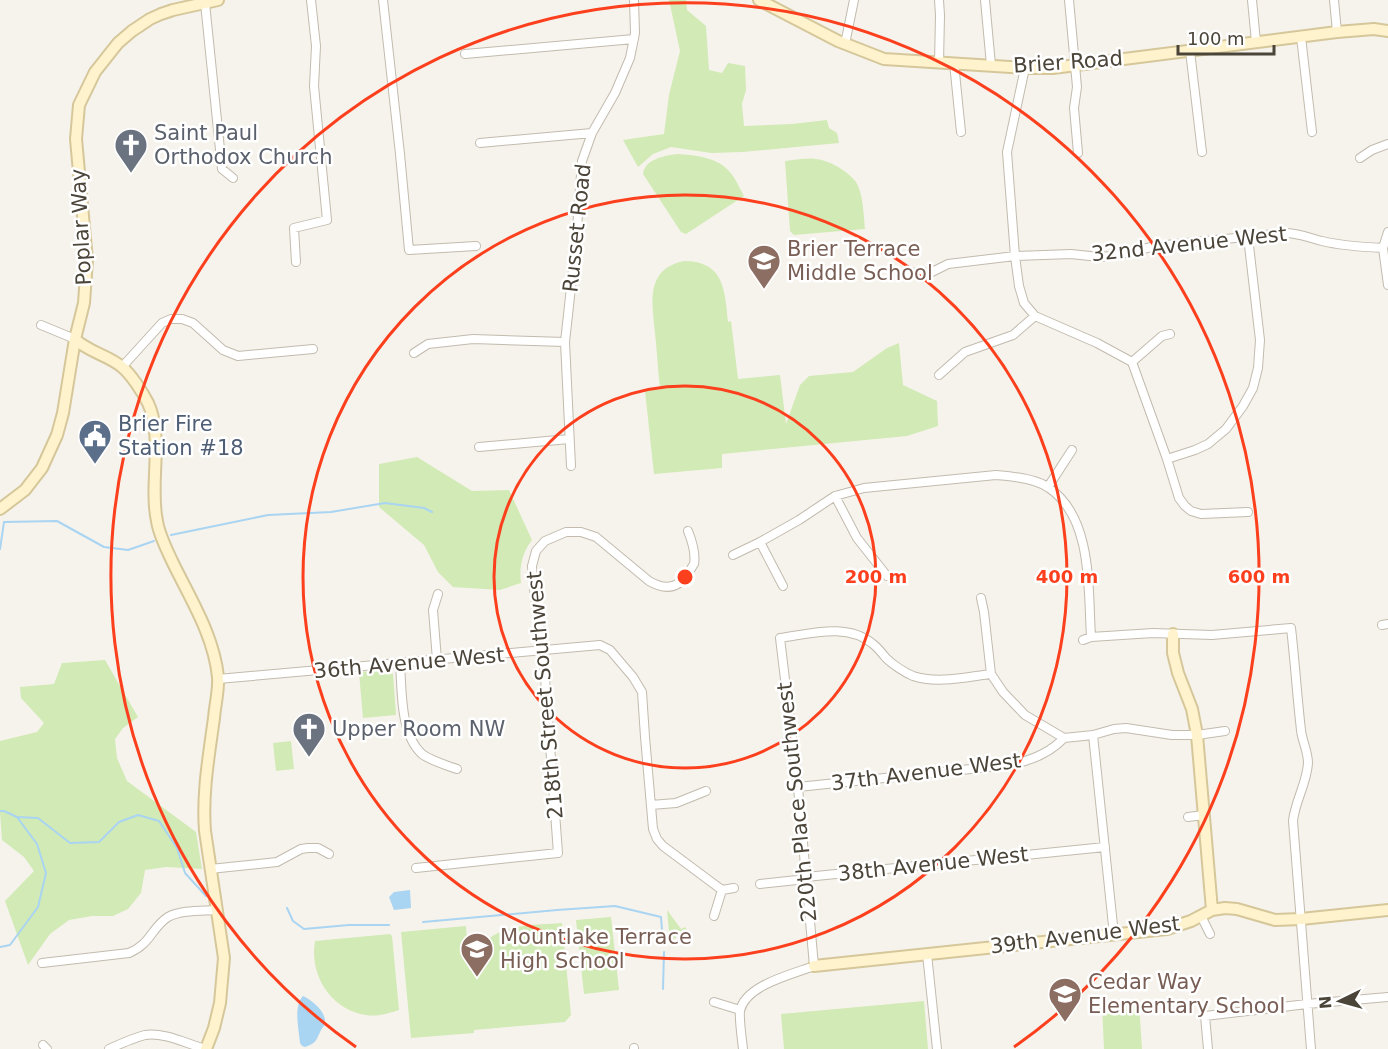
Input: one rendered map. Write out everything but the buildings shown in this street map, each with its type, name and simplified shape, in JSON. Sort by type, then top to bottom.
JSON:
[{"type":"street","name":"Poplar Way","points":[[0,509],[25,490],[42,468],[57,435],[63,413],[75,339],[84,303],[87,260],[76,139],[79,105],[95,72],[118,43],[132,31],[162,14],[218,0]]},
{"type":"street","points":[[296,262],[294,228],[327,220],[314,86],[316,45],[311,0]]},
{"type":"street","points":[[383,0],[409,250],[476,246]]},
{"type":"street","name":"Russet Road","points":[[571,466],[565,342],[576,245],[582,161],[592,133],[615,93],[630,58],[635,29],[634,0]]},
{"type":"street","name":"Brier Road","points":[[759,0],[845,44],[884,59],[1025,68],[1053,68],[1337,32],[1374,29],[1388,31]]},
{"type":"street","points":[[845,44],[854,0]]},
{"type":"street","points":[[939,0],[939,63]]},
{"type":"street","points":[[985,0],[991,65]]},
{"type":"street","points":[[1069,0],[1076,65],[1077,87],[1074,108],[1078,153]]},
{"type":"street","points":[[1252,0],[1256,42]]},
{"type":"street","points":[[1334,0],[1337,32]]},
{"type":"street","points":[[205,3],[222,170],[232,178]]},
{"type":"street","points":[[1301,37],[1312,132]]},
{"type":"street","points":[[465,54],[634,39]]},
{"type":"street","points":[[1190,51],[1202,152]]},
{"type":"street","points":[[954,63],[961,132]]},
{"type":"street","points":[[1025,68],[1007,152],[1015,256],[1024,303],[1035,316],[1097,343],[1132,362],[1179,498],[1185,506],[1201,514],[1248,512]]},
{"type":"street","points":[[480,143],[592,133]]},
{"type":"street","points":[[1360,158],[1388,144]]},
{"type":"street","points":[[1388,232],[1383,248],[1388,285]]},
{"type":"street","name":"32nd Avenue West","points":[[908,273],[932,272],[948,264],[1015,256],[1071,254],[1112,256],[1156,246],[1296,233],[1320,241],[1354,247],[1383,248]]},
{"type":"street","points":[[1167,459],[1209,444],[1226,429],[1253,388],[1258,368],[1260,340],[1248,237]]},
{"type":"street","points":[[939,375],[965,352],[1013,335],[1035,316]]},
{"type":"street","points":[[122,367],[162,323],[171,319],[183,319],[193,323],[223,350],[238,356],[313,349]]},
{"type":"street","points":[[41,326],[75,339],[82,346],[122,367],[149,404],[155,426],[157,522],[166,547],[213,648],[218,679],[204,814],[224,958],[220,1003],[214,1028],[206,1049],[153,1035],[143,1036],[109,1049]]},
{"type":"street","points":[[1132,362],[1162,336],[1170,334]]},
{"type":"street","points":[[414,353],[428,344],[473,339],[565,342]]},
{"type":"street","points":[[479,447],[569,439]]},
{"type":"street","points":[[1048,487],[1072,450]]},
{"type":"street","points":[[733,555],[799,520],[835,496],[864,488],[996,475],[1017,477],[1048,487],[1074,516],[1083,541],[1086,564],[1087,639],[1153,633],[1212,635],[1291,628],[1301,733],[1308,762],[1293,821],[1311,1049]]},
{"type":"street","points":[[835,496],[857,538],[887,576]]},
{"type":"street","name":"218th Street Southwest","points":[[416,868],[558,853],[543,651],[533,582],[532,566],[536,551],[545,541],[566,532],[581,532],[596,537],[649,581],[658,586],[670,587],[683,581],[694,564],[694,546],[688,531]]},
{"type":"street","points":[[760,542],[783,586]]},
{"type":"street","points":[[437,660],[433,610],[438,594]]},
{"type":"street","points":[[981,598],[991,674],[1025,716],[1064,738],[1126,728],[1172,735],[1197,735],[1225,731]]},
{"type":"street","name":"220th Place Southwest","points":[[814,966],[798,787],[780,638],[833,630],[853,634],[873,643],[888,660],[911,675],[943,680],[991,674]]},
{"type":"street","points":[[1173,634],[1173,653],[1192,709],[1197,735],[1212,910]]},
{"type":"street","name":"36th Avenue West","points":[[218,679],[600,645],[610,651],[642,692],[651,805]]},
{"type":"street","points":[[400,664],[405,723],[412,740],[423,754],[457,769]]},
{"type":"street","points":[[1093,735],[1114,935]]},
{"type":"street","name":"37th Avenue West","points":[[798,787],[1009,765],[1046,753],[1064,738]]},
{"type":"street","points":[[706,791],[676,803],[651,805],[653,829],[663,846],[722,890],[734,888]]},
{"type":"street","points":[[1188,817],[1204,815]]},
{"type":"street","name":"38th Avenue West","points":[[760,884],[806,877],[1105,847]]},
{"type":"street","points":[[210,869],[277,862],[301,849],[318,848],[329,854]]},
{"type":"street","points":[[714,916],[722,890]]},
{"type":"street","name":"39th Avenue West","points":[[814,966],[1167,929],[1191,921],[1212,910],[1225,908],[1237,909],[1275,920],[1301,920],[1388,910]]},
{"type":"street","points":[[42,963],[129,953],[139,949],[166,918],[176,914],[216,910]]},
{"type":"street","points":[[1201,916],[1210,934]]},
{"type":"street","points":[[927,954],[937,1049]]},
{"type":"street","points":[[743,1049],[740,1010],[747,999],[757,989],[814,966]]},
{"type":"street","points":[[1208,1049],[1205,1016],[1388,997]]},
{"type":"street","points":[[714,1002],[740,1010]]},
{"type":"green space","points":[[669,0],[686,0],[687,10],[706,26],[709,70],[722,73],[728,63],[745,66],[746,90],[742,104],[744,126],[827,120],[829,128],[837,133],[839,143],[711,153],[671,147],[653,154],[638,167],[623,140],[664,134],[669,95],[680,51]]},
{"type":"green space","points":[[677,154],[717,162],[733,176],[744,196],[686,234],[681,232],[643,174],[651,162],[661,157]]},
{"type":"green space","points":[[801,159],[826,161],[853,178],[860,192],[865,229],[794,235],[790,231],[785,161]]},
{"type":"green space","points":[[684,261],[707,266],[720,280],[728,322],[731,321],[738,379],[780,375],[786,424],[800,385],[809,376],[853,372],[887,348],[899,343],[903,385],[937,401],[938,426],[907,436],[722,454],[722,468],[654,474],[645,391],[660,389],[653,310],[654,289],[663,271],[671,265]]},
{"type":"green space","points":[[417,457],[472,491],[509,490],[532,540],[522,560],[521,583],[500,590],[453,587],[438,572],[424,545],[379,507],[379,464]]},
{"type":"green space","points":[[105,660],[138,717],[123,728],[115,739],[117,758],[127,781],[196,832],[202,869],[166,867],[145,870],[141,893],[128,909],[113,916],[92,916],[69,920],[50,934],[28,965],[5,901],[34,871],[24,857],[2,840],[0,741],[37,732],[44,723],[21,698],[20,687],[54,684],[62,663]]},
{"type":"green space","points":[[388,670],[393,674],[396,715],[363,718],[359,672]]},
{"type":"green space","points":[[291,741],[294,769],[276,771],[273,743]]},
{"type":"green space","points":[[667,910],[681,929],[685,927],[687,929],[670,942]]},
{"type":"green space","points":[[611,917],[619,990],[584,994],[576,920]]},
{"type":"green space","points":[[562,923],[571,1015],[565,1022],[411,1038],[401,932],[466,926],[469,970],[484,943],[494,935],[518,927]]},
{"type":"green space","points":[[390,934],[399,1010],[366,1015],[342,1006],[325,989],[319,978],[314,954],[315,941]]},
{"type":"green space","points":[[924,1001],[928,1049],[784,1049],[781,1014]]},
{"type":"green space","points":[[1139,1002],[1142,1049],[1104,1049],[1102,1004]]},
{"type":"water","points":[[410,890],[411,908],[394,910],[389,897],[394,892]]},
{"type":"water","points":[[303,996],[320,1009],[325,1021],[316,1041],[305,1047],[300,1043],[297,1018],[298,1006]]},
{"type":"waterway","points":[[171,535],[268,515],[331,512],[385,503],[424,508],[432,512]]},
{"type":"waterway","points":[[0,549],[4,522],[57,521],[104,547],[128,550],[154,541]]},
{"type":"waterway","points":[[0,811],[17,817],[37,844],[46,873],[38,907],[10,945],[0,947]]},
{"type":"waterway","points":[[17,817],[38,818],[70,843],[99,842],[119,822],[138,815],[159,821],[177,848],[185,873],[206,896]]},
{"type":"waterway","points":[[423,922],[615,906],[661,917],[663,944]]},
{"type":"waterway","points":[[287,908],[293,921],[304,929],[349,925],[389,925]]},
{"type":"waterway","points":[[663,989],[664,952]]},
{"type":"place","name":"Saint Paul Orthodox Church","points":[[131,174]]},
{"type":"place","name":"Brier Terrace Middle School","points":[[764,290]]},
{"type":"place","name":"Brier Fire Station #18","points":[[95,465]]},
{"type":"place","name":"Upper Room NW","points":[[309,758]]},
{"type":"place","name":"Mountlake Terrace High School","points":[[477,978]]},
{"type":"place","name":"Cedar Way Elementary School","points":[[1065,1023]]}]
